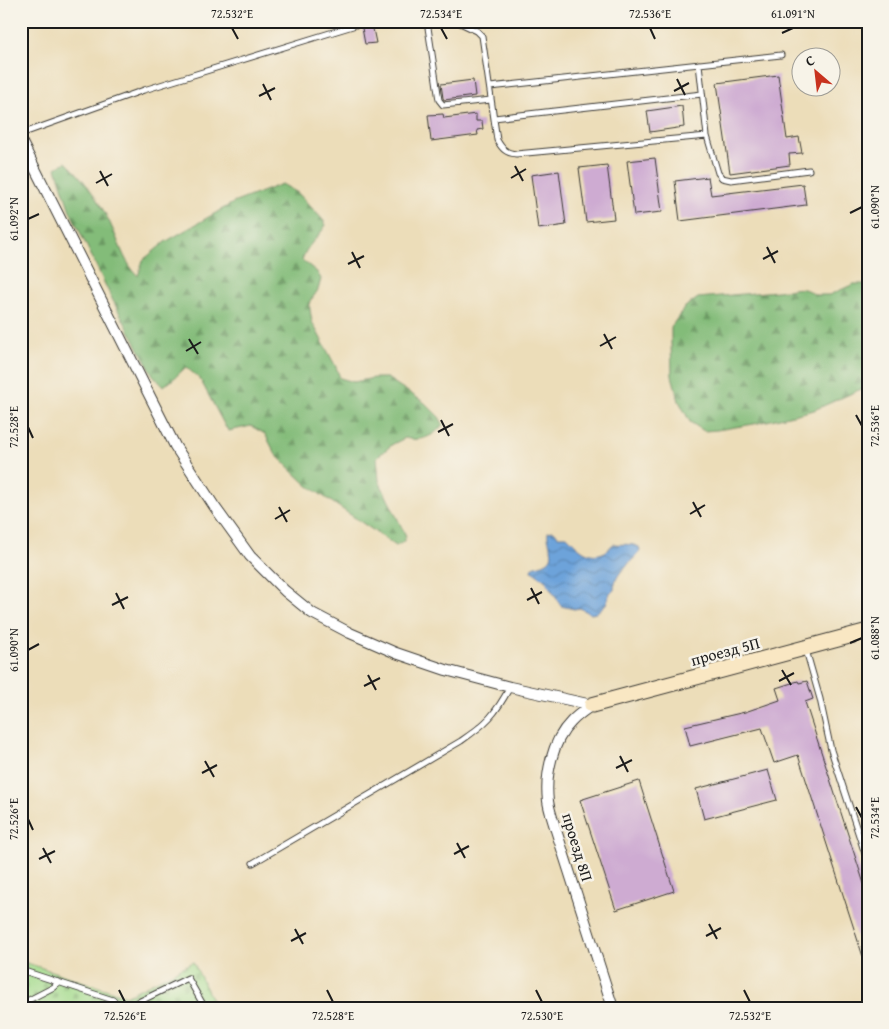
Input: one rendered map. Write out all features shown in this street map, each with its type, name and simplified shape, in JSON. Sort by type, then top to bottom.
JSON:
[{"type":"street","points":[[21,141],[175,446],[214,506],[250,556],[285,591],[312,613],[350,633],[396,653],[510,687],[592,705]]},
{"type":"street","name":"проезд 5П","points":[[592,705],[868,630]]},
{"type":"street","name":"проезд 8П","points":[[592,705],[570,722],[559,738],[552,756],[548,777],[548,801],[613,1008]]},
{"type":"lane","points":[[21,134],[144,90],[369,21]]},
{"type":"lane","points":[[427,21],[439,100],[443,105],[491,100]]},
{"type":"lane","points":[[456,21],[477,31],[482,36],[497,140],[501,148],[507,153],[516,154],[707,136]]},
{"type":"lane","points":[[490,87],[781,55]]},
{"type":"lane","points":[[699,64],[707,136],[718,173],[722,178],[731,180],[809,170]]},
{"type":"lane","points":[[494,118],[702,94]]},
{"type":"lane","points":[[805,648],[820,699],[831,750],[868,863]]},
{"type":"lane","points":[[253,863],[461,741],[482,726],[497,711],[510,687]]},
{"type":"lane","points":[[21,970],[113,1000],[120,1008]]},
{"type":"lane","points":[[126,1008],[188,978],[205,1008]]},
{"type":"lane","points":[[21,1004],[57,986],[58,982]]},
{"type":"green space","points":[[66,162],[88,186],[100,204],[127,261],[138,276],[143,260],[165,242],[233,203],[282,184],[298,193],[323,220],[326,225],[306,250],[302,260],[317,272],[321,279],[318,290],[309,303],[312,322],[340,378],[354,382],[374,378],[387,378],[425,403],[439,417],[443,424],[431,435],[421,439],[405,438],[393,444],[377,457],[379,481],[406,536],[403,542],[396,546],[307,485],[276,455],[265,434],[251,426],[229,431],[200,379],[186,367],[163,386],[153,375],[111,297],[70,211],[56,168]]},
{"type":"green space","points":[[854,284],[868,284],[868,386],[814,410],[754,424],[704,431],[690,422],[679,401],[672,376],[671,327],[685,307],[698,298],[796,289],[803,289],[815,295],[829,295]]},
{"type":"green space","points":[[21,961],[126,996],[193,962],[216,1008],[21,1008]]},
{"type":"water","points":[[554,531],[558,536],[567,536],[584,551],[593,554],[605,552],[614,544],[639,547],[640,551],[617,578],[614,590],[609,594],[606,604],[596,613],[591,614],[580,608],[574,609],[561,606],[546,581],[532,571],[532,568],[545,563],[552,556],[548,536],[548,532]]},
{"type":"building","points":[[372,24],[376,43],[365,44],[362,28]]},
{"type":"building","points":[[778,75],[787,139],[799,137],[802,153],[789,154],[790,165],[730,173],[717,83]]},
{"type":"building","points":[[473,80],[475,96],[444,100],[441,84]]},
{"type":"building","points":[[682,106],[684,127],[650,132],[647,111]]},
{"type":"building","points":[[443,114],[444,118],[476,114],[476,121],[482,121],[483,129],[477,130],[478,135],[431,141],[428,115]]},
{"type":"building","points":[[655,158],[662,212],[634,215],[627,161]]},
{"type":"building","points":[[607,165],[614,219],[586,222],[579,168]]},
{"type":"building","points":[[559,171],[566,225],[538,229],[531,175]]},
{"type":"building","points":[[708,177],[711,195],[803,184],[806,205],[680,221],[675,181]]},
{"type":"building","points":[[798,681],[799,683],[807,681],[813,699],[805,702],[868,896],[868,965],[866,966],[798,755],[774,763],[762,728],[690,746],[685,726],[745,712],[780,700],[776,688]]},
{"type":"building","points":[[768,770],[777,800],[704,819],[696,789]]},
{"type":"building","points":[[639,781],[674,891],[616,910],[580,800]]}]
